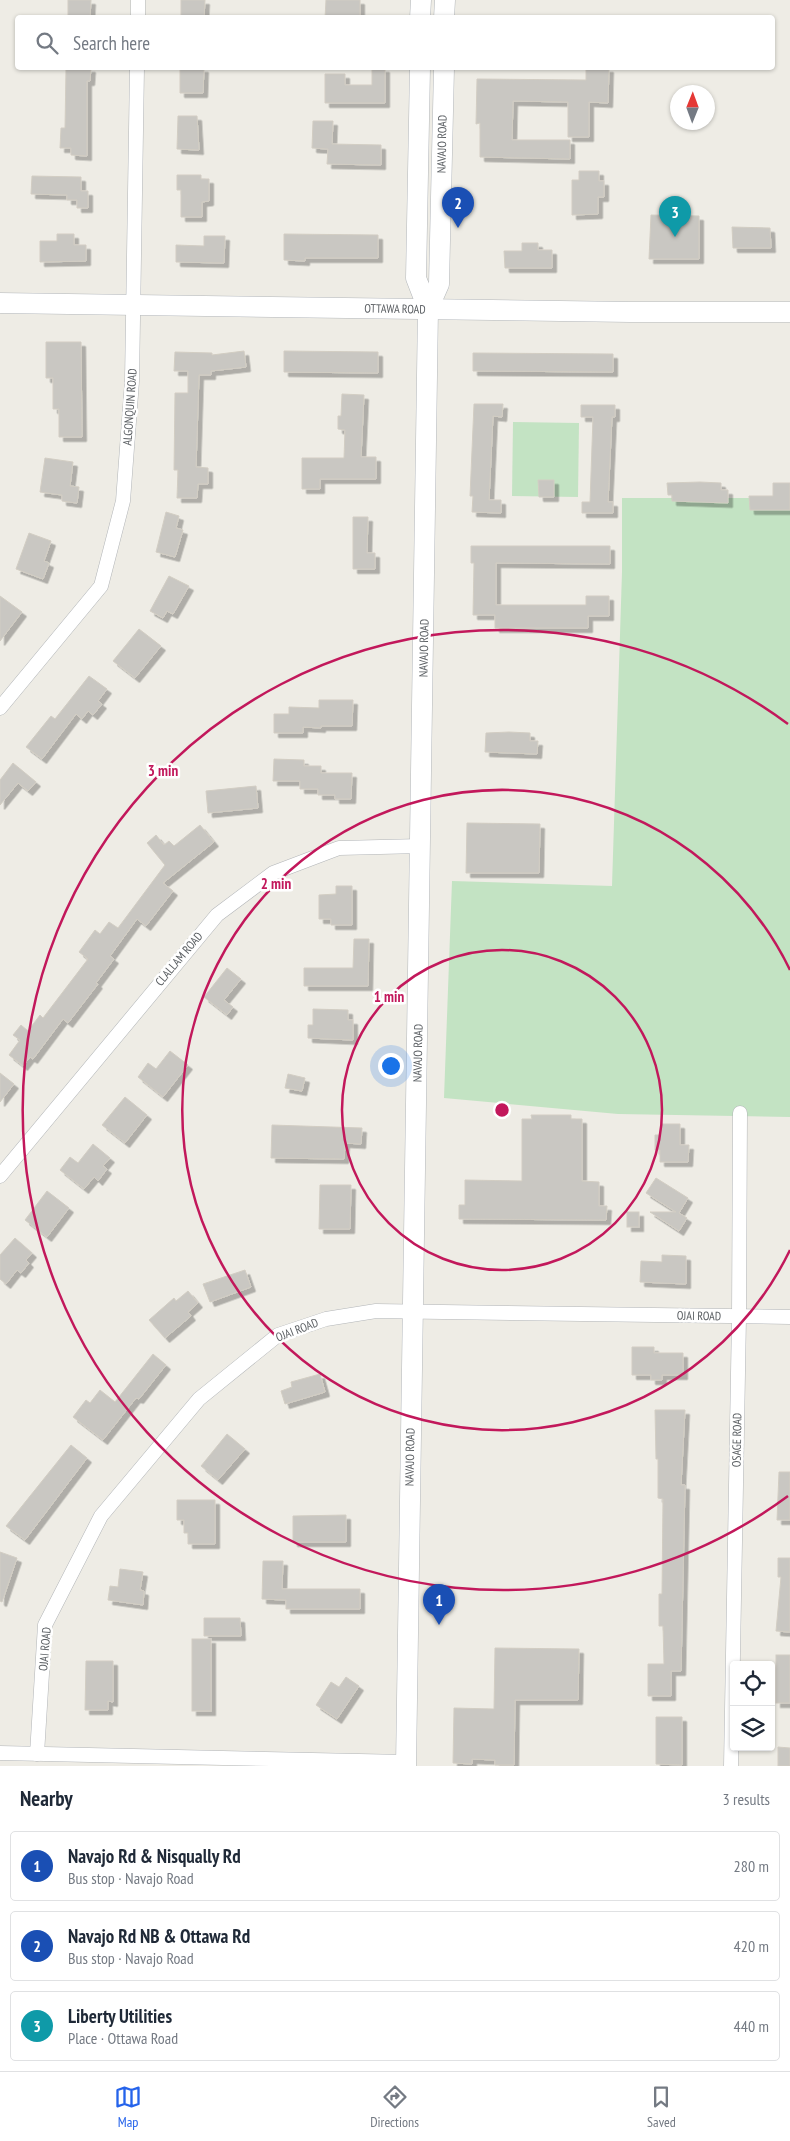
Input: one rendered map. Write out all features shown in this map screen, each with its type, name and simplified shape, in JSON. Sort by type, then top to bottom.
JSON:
[{"type":"main road","points":[[420,15],[421,0]]},
{"type":"main road","points":[[444,15],[445,0]]},
{"type":"main road","name":"NAVAJO ROAD","points":[[406,1764],[428,309],[416,278],[420,70]]},
{"type":"main road","name":"NAVAJO ROAD","points":[[428,309],[439,284],[444,70]]},
{"type":"main road","name":"OTTAWA ROAD","points":[[0,303],[790,312]]},
{"type":"street","points":[[138,0],[138,15]]},
{"type":"street","name":"ALGONQUIN ROAD","points":[[0,708],[101,586],[123,502],[132,381],[137,70]]},
{"type":"street","name":"CLALLAM ROAD","points":[[0,1176],[217,915],[273,873],[339,848],[421,846]]},
{"type":"street","name":"OSAGE ROAD","points":[[731,1766],[739,1316],[740,1113]]},
{"type":"street","name":"OJAI ROAD","points":[[37,1754],[45,1625],[102,1516],[199,1399],[278,1335],[326,1319],[376,1311],[790,1317]]},
{"type":"street","points":[[0,1753],[406,1764]]},
{"type":"green space","points":[[513,422],[579,423],[578,497],[512,496]]},
{"type":"green space","points":[[622,498],[790,498],[790,1117],[618,1114],[444,1098],[452,881],[612,886],[622,572]]},
{"type":"building","points":[[68,0],[91,0],[90,15],[68,15]]},
{"type":"building","points":[[181,0],[205,0],[204,15],[181,15]]},
{"type":"building","points":[[326,0],[360,0],[360,15],[325,15]]},
{"type":"building","points":[[66,70],[91,70],[90,81],[87,81],[87,156],[71,155],[71,148],[60,148],[61,128],[65,128]]},
{"type":"building","points":[[180,70],[204,70],[203,93],[180,93]]},
{"type":"building","points":[[372,70],[385,70],[385,103],[325,103],[325,74],[345,74],[345,85],[372,85]]},
{"type":"building","points":[[586,70],[609,70],[608,103],[589,102],[589,137],[568,137],[568,102],[513,101],[512,140],[570,140],[570,159],[480,157],[480,123],[476,124],[477,79],[586,80]]},
{"type":"building","points":[[178,116],[197,116],[199,150],[177,149]]},
{"type":"building","points":[[313,121],[333,121],[332,144],[381,145],[381,165],[327,164],[328,149],[312,148]]},
{"type":"building","points":[[579,171],[599,171],[599,181],[604,181],[604,197],[598,197],[598,214],[572,215],[572,180],[579,180]]},
{"type":"building","points":[[177,175],[201,175],[201,179],[209,179],[209,201],[202,202],[202,217],[181,217],[181,190],[177,190]]},
{"type":"building","points":[[32,176],[81,177],[81,191],[88,191],[88,208],[77,208],[77,200],[67,200],[67,195],[31,194]]},
{"type":"building","points":[[651,215],[699,216],[699,259],[649,259]]},
{"type":"building","points":[[732,227],[770,228],[771,248],[733,248]]},
{"type":"building","points":[[57,234],[74,234],[74,245],[86,245],[86,261],[40,262],[40,241],[57,241]]},
{"type":"building","points":[[284,234],[378,235],[378,258],[305,258],[305,261],[284,260]]},
{"type":"building","points":[[204,236],[225,236],[224,263],[176,262],[176,245],[204,246]]},
{"type":"building","points":[[522,243],[538,243],[538,250],[552,250],[552,268],[505,268],[504,251],[522,251]]},
{"type":"building","points":[[46,342],[81,342],[82,437],[59,437],[59,409],[53,409],[53,378],[46,378]]},
{"type":"building","points":[[244,351],[246,367],[211,371],[211,375],[199,375],[196,467],[208,468],[208,484],[198,484],[197,498],[177,498],[178,470],[174,470],[175,393],[188,393],[188,371],[174,371],[175,352],[212,353],[212,355]]},
{"type":"building","points":[[284,351],[378,352],[378,373],[284,372]]},
{"type":"building","points":[[473,353],[613,354],[613,372],[473,371]]},
{"type":"building","points":[[342,394],[364,395],[361,457],[376,457],[376,479],[320,479],[320,489],[302,489],[302,458],[344,458],[345,430],[338,429],[338,416],[341,416]]},
{"type":"building","points":[[474,404],[503,404],[502,417],[493,416],[489,500],[501,500],[501,513],[472,512],[473,496],[470,496]]},
{"type":"building","points":[[581,405],[615,405],[615,417],[612,417],[608,502],[613,502],[613,513],[582,513],[582,502],[590,502],[593,417],[581,417]]},
{"type":"building","points":[[45,458],[73,462],[70,486],[79,487],[77,503],[62,501],[62,495],[40,492]]},
{"type":"building","points":[[538,480],[554,480],[554,497],[539,497]]},
{"type":"building","points":[[667,483],[721,483],[721,490],[728,490],[728,503],[672,501],[672,495],[668,495]]},
{"type":"building","points":[[773,483],[790,483],[790,510],[750,510],[749,496],[773,496]]},
{"type":"building","points":[[166,512],[179,516],[176,528],[183,530],[175,557],[156,552]]},
{"type":"building","points":[[353,517],[368,517],[367,553],[375,553],[375,569],[353,569]]},
{"type":"building","points":[[29,533],[51,541],[44,561],[49,563],[43,579],[16,569]]},
{"type":"building","points":[[471,546],[610,546],[610,564],[496,563],[496,605],[586,605],[586,596],[609,596],[609,616],[588,616],[588,628],[495,628],[495,615],[473,615],[474,563],[471,563]]},
{"type":"building","points":[[169,576],[189,586],[173,614],[167,611],[163,618],[150,611]]},
{"type":"building","points":[[0,596],[22,612],[0,641]]},
{"type":"building","points":[[139,629],[161,646],[135,678],[113,661]]},
{"type":"building","points":[[89,676],[107,689],[98,701],[102,704],[93,715],[88,711],[82,719],[76,714],[42,759],[26,747],[51,716],[55,719]]},
{"type":"building","points":[[319,700],[353,700],[352,726],[303,727],[303,733],[274,733],[274,714],[289,714],[289,707],[319,708]]},
{"type":"building","points":[[486,733],[530,733],[530,741],[538,741],[537,754],[485,752]]},
{"type":"building","points":[[274,759],[304,760],[304,766],[321,766],[321,773],[352,773],[351,799],[335,799],[335,795],[318,795],[318,789],[300,789],[300,781],[273,781]]},
{"type":"building","points":[[13,763],[36,782],[28,791],[18,783],[0,805],[0,780]]},
{"type":"building","points":[[256,786],[258,808],[208,813],[206,791]]},
{"type":"building","points":[[467,823],[540,824],[539,873],[466,873]]},
{"type":"building","points":[[200,825],[214,842],[163,883],[173,891],[146,926],[137,919],[110,956],[114,959],[96,983],[98,984],[68,1023],[63,1019],[33,1059],[30,1057],[23,1066],[9,1055],[20,1040],[13,1035],[21,1025],[28,1031],[40,1015],[43,1018],[88,959],[79,952],[95,930],[100,934],[109,922],[118,928],[165,865],[147,843],[156,835],[164,845],[169,841],[174,846]]},
{"type":"building","points":[[336,886],[352,886],[352,925],[331,925],[331,919],[319,919],[319,895],[336,894]]},
{"type":"building","points":[[354,939],[369,939],[368,986],[304,986],[304,968],[353,968]]},
{"type":"building","points":[[227,968],[241,979],[224,1000],[233,1007],[227,1015],[204,997]]},
{"type":"building","points":[[313,1009],[348,1010],[348,1020],[353,1020],[353,1040],[308,1038],[308,1025],[313,1025]]},
{"type":"building","points":[[170,1051],[188,1065],[163,1097],[138,1077],[148,1063],[156,1069]]},
{"type":"building","points":[[0,1073],[14,1084],[0,1102]]},
{"type":"building","points":[[288,1074],[305,1078],[302,1091],[285,1088]]},
{"type":"building","points":[[125,1097],[147,1115],[125,1143],[102,1125]]},
{"type":"building","points":[[531,1115],[571,1115],[571,1119],[582,1119],[582,1181],[599,1182],[599,1206],[607,1206],[606,1220],[459,1219],[459,1205],[465,1205],[465,1180],[522,1181],[522,1119],[532,1119]]},
{"type":"building","points":[[661,1124],[680,1124],[680,1145],[689,1145],[688,1162],[660,1162],[660,1150],[655,1150],[655,1135],[660,1135]]},
{"type":"building","points":[[272,1125],[362,1128],[361,1144],[345,1143],[344,1159],[271,1158]]},
{"type":"building","points":[[93,1144],[110,1158],[103,1166],[107,1169],[98,1181],[94,1177],[84,1189],[60,1170],[70,1157],[78,1163]]},
{"type":"building","points":[[656,1178],[688,1198],[679,1213],[687,1218],[679,1231],[650,1212],[676,1212],[646,1193]]},
{"type":"building","points":[[320,1185],[351,1185],[350,1229],[319,1229]]},
{"type":"building","points":[[47,1191],[69,1208],[47,1237],[25,1220]]},
{"type":"building","points":[[627,1212],[639,1212],[639,1227],[627,1227]]},
{"type":"building","points":[[15,1238],[32,1253],[26,1260],[29,1263],[21,1273],[17,1270],[6,1284],[0,1279],[0,1255]]},
{"type":"building","points":[[662,1255],[686,1256],[686,1284],[640,1282],[641,1261],[662,1262]]},
{"type":"building","points":[[245,1270],[251,1287],[210,1302],[203,1284]]},
{"type":"building","points":[[188,1291],[198,1303],[188,1312],[191,1316],[165,1338],[149,1320],[174,1298],[176,1301]]},
{"type":"building","points":[[632,1347],[654,1347],[654,1353],[683,1353],[683,1375],[662,1375],[662,1380],[651,1380],[651,1375],[632,1375]]},
{"type":"building","points":[[153,1354],[166,1365],[139,1399],[136,1398],[103,1440],[73,1417],[86,1400],[90,1403],[100,1390],[115,1402]]},
{"type":"building","points":[[320,1374],[325,1392],[285,1404],[281,1391],[292,1387],[291,1382]]},
{"type":"building","points":[[655,1410],[685,1410],[681,1485],[685,1485],[681,1671],[671,1671],[671,1696],[648,1696],[648,1664],[664,1664],[663,1626],[659,1626],[659,1594],[662,1594],[663,1499],[658,1498]]},
{"type":"building","points":[[227,1434],[245,1449],[218,1480],[201,1466]]},
{"type":"building","points":[[71,1445],[87,1458],[25,1540],[6,1526]]},
{"type":"building","points":[[779,1472],[790,1472],[790,1520],[777,1520]]},
{"type":"building","points":[[177,1500],[215,1500],[215,1544],[188,1544],[188,1533],[184,1533],[184,1520],[177,1520]]},
{"type":"building","points":[[346,1515],[346,1542],[293,1542],[293,1516]]},
{"type":"building","points":[[0,1552],[17,1558],[2,1602],[0,1601]]},
{"type":"building","points":[[778,1558],[790,1558],[790,1632],[776,1631],[781,1577],[778,1577]]},
{"type":"building","points":[[263,1561],[283,1561],[282,1589],[360,1589],[360,1609],[286,1609],[286,1600],[262,1599]]},
{"type":"building","points":[[120,1569],[143,1572],[140,1590],[144,1591],[143,1605],[108,1600],[110,1586],[118,1587]]},
{"type":"building","points":[[204,1618],[240,1618],[241,1636],[204,1636]]},
{"type":"building","points":[[192,1639],[211,1639],[211,1711],[192,1711]]},
{"type":"building","points":[[495,1648],[579,1649],[578,1700],[515,1700],[514,1765],[495,1765],[495,1760],[472,1759],[472,1764],[453,1763],[454,1708],[494,1709]]},
{"type":"building","points":[[776,1655],[790,1655],[790,1703],[776,1703]]},
{"type":"building","points":[[86,1661],[113,1661],[113,1702],[108,1701],[108,1710],[85,1710]]},
{"type":"building","points":[[346,1677],[359,1686],[337,1719],[316,1705],[331,1682],[339,1687]]},
{"type":"building","points":[[656,1717],[682,1717],[682,1765],[656,1764]]},
{"type":"building","points":[[778,1747],[790,1748],[790,1766],[778,1766]]},
{"type":"place","name":"Navajo Rd NB & Ottawa Rd","points":[[458,228]]},
{"type":"place","name":"Liberty Utilities","points":[[675,237]]},
{"type":"place","name":"Navajo Rd & Nisqually Rd","points":[[439,1625]]}]
